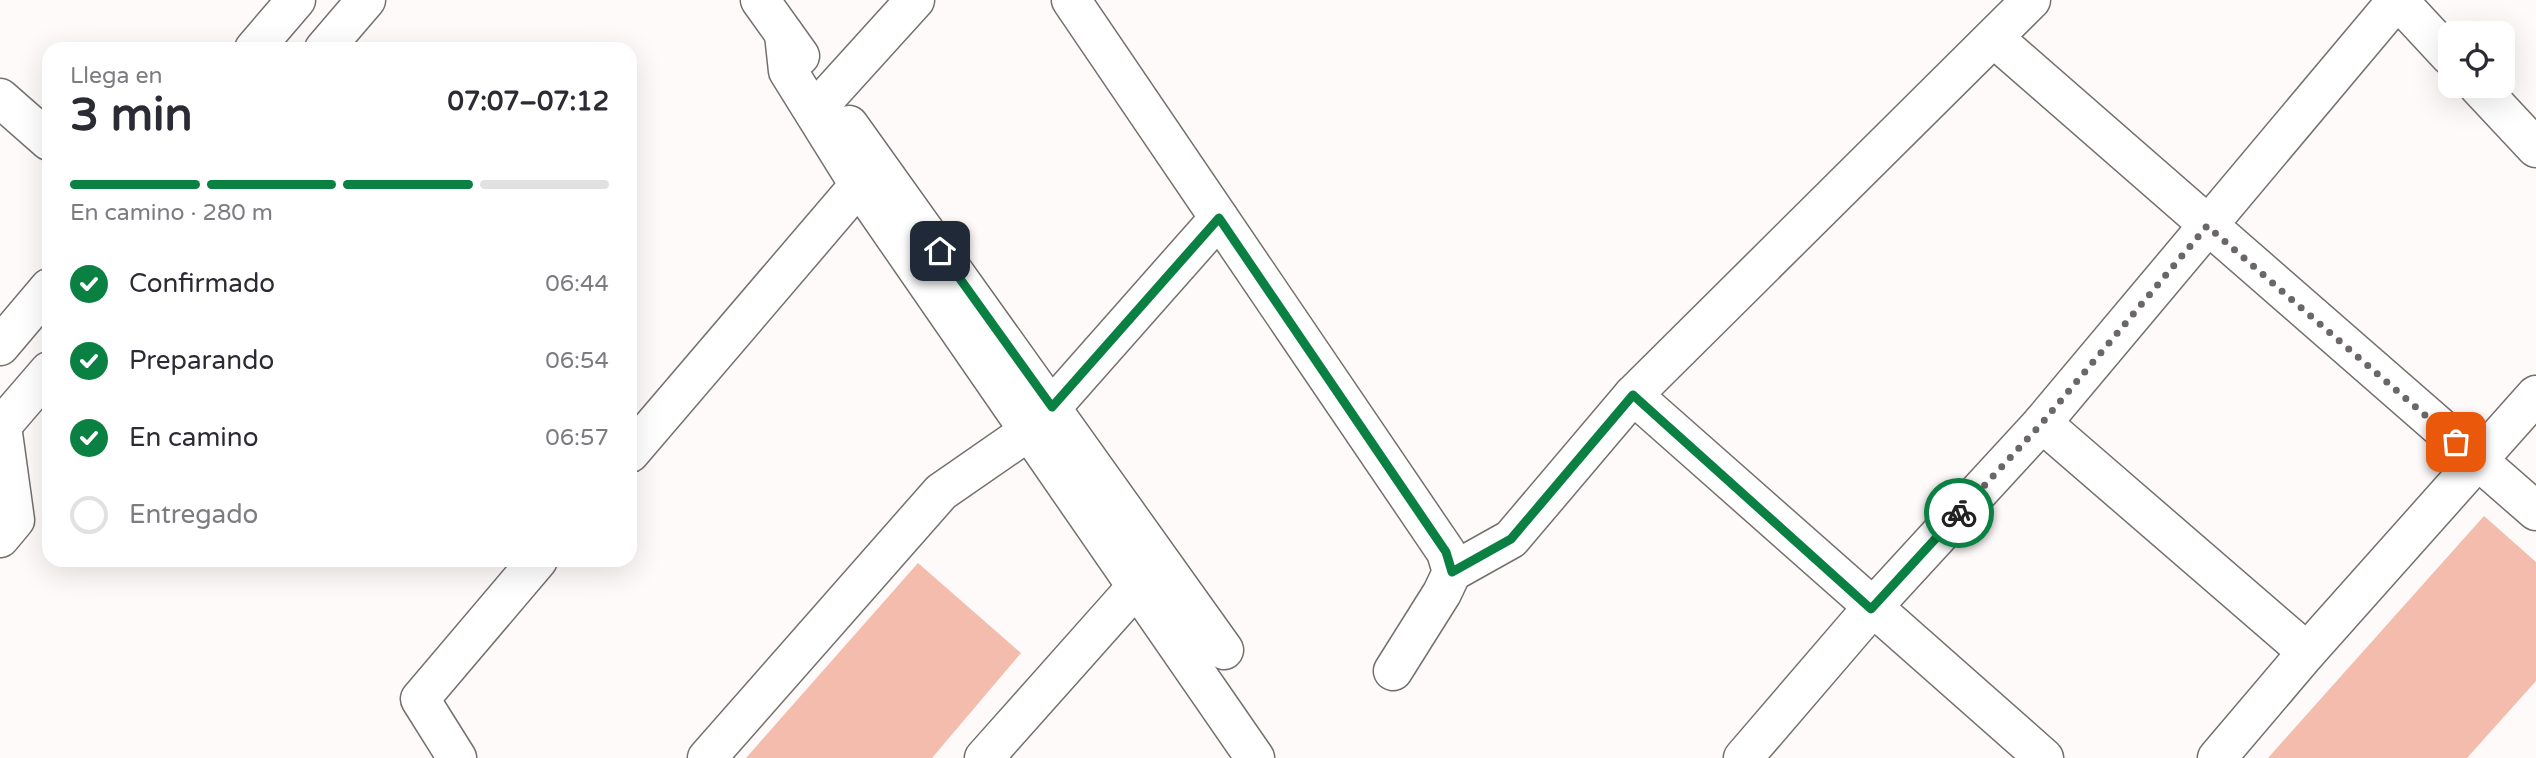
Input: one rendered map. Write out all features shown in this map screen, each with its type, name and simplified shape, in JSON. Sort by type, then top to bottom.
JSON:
[{"type":"main road","points":[[260,42],[296,0]]},
{"type":"main road","points":[[330,42],[366,0]]},
{"type":"main road","points":[[760,0],[828,96],[1040,419],[1137,586],[1255,758]]},
{"type":"main road","points":[[828,96],[915,0]]},
{"type":"main road","points":[[1071,0],[1446,552],[1452,572]]},
{"type":"main road","points":[[1393,671],[1442,593],[1452,572],[1511,539],[1633,395],[1995,39],[2031,0]]},
{"type":"main road","points":[[1743,758],[1871,609],[2042,423],[2397,0],[2438,43]]},
{"type":"main road","points":[[784,34],[788,71],[859,185],[1040,419],[1224,650]]},
{"type":"main road","points":[[1995,39],[2536,511]]},
{"type":"main road","points":[[0,98],[42,135]]},
{"type":"main road","points":[[2489,98],[2536,148]]},
{"type":"main road","points":[[637,445],[859,185]]},
{"type":"main road","points":[[707,758],[941,492],[1040,419],[1219,218]]},
{"type":"main road","points":[[0,346],[42,296]]},
{"type":"main road","points":[[0,538],[15,520],[1,427],[42,379]]},
{"type":"main road","points":[[1633,395],[1871,609],[2044,758]]},
{"type":"main road","points":[[2217,758],[2306,652],[2536,395]]},
{"type":"main road","points":[[2042,423],[2306,652]]},
{"type":"main road","points":[[457,758],[420,699],[532,567]]},
{"type":"main road","points":[[984,758],[1137,586]]},
{"type":"shaded area","points":[[2484,516],[2536,562],[2536,681],[2467,758],[2268,758]]},
{"type":"shaded area","points":[[918,563],[1021,653],[932,758],[746,758]]},
{"type":"way so far","points":[[1959,513],[2042,423],[2207,226],[2456,442]]},
{"type":"route","points":[[940,251],[1052,407],[1219,218],[1446,552],[1452,572],[1511,539],[1633,395],[1653,416],[1871,609],[1959,513]]}]
